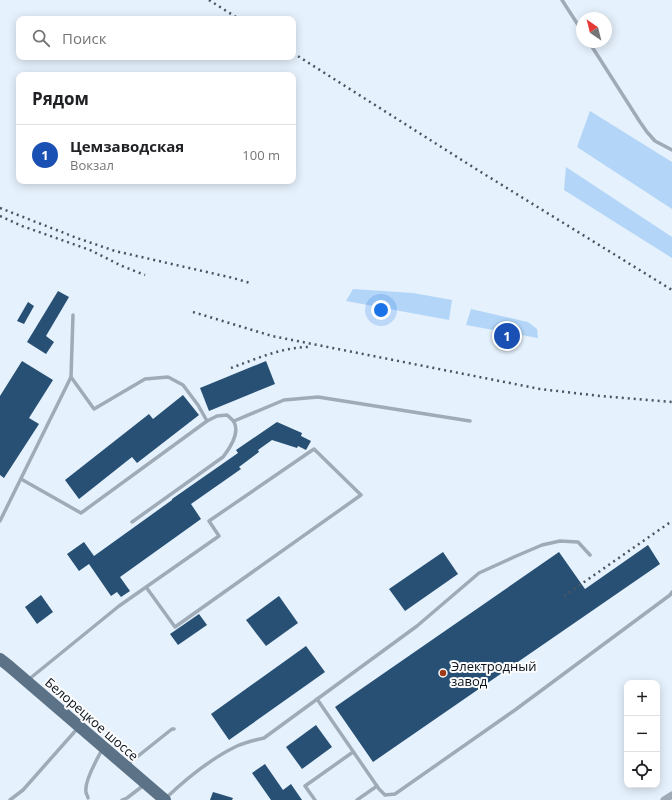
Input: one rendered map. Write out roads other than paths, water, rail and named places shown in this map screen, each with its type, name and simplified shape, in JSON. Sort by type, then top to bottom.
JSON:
[{"type":"main road","name":"Белорецкое шоссе","points":[[0,659],[165,800]]},
{"type":"street","points":[[664,800],[672,794]]},
{"type":"lane","points":[[562,0],[576,22]]},
{"type":"lane","points":[[593,48],[647,132],[656,140],[672,150]]},
{"type":"lane","points":[[0,521],[71,377],[73,315]]},
{"type":"lane","points":[[71,377],[94,408],[144,379],[168,377],[183,385],[198,405],[207,421]]},
{"type":"lane","points":[[234,421],[284,400],[318,397],[470,421]]},
{"type":"lane","points":[[21,479],[81,513],[207,421],[217,416],[227,416],[234,421],[236,431],[232,445],[223,457],[132,522]]},
{"type":"lane","points":[[27,681],[119,606],[146,587],[219,536],[209,521],[314,449],[361,495],[175,627],[146,587]]},
{"type":"lane","points":[[165,800],[183,782],[205,765],[239,745],[264,738],[417,626],[479,573],[514,556],[542,545],[560,541],[578,542],[590,554]]},
{"type":"lane","points":[[317,699],[377,786],[385,795],[395,794],[515,710],[672,592]]},
{"type":"lane","points":[[10,800],[23,790],[79,726]]},
{"type":"lane","points":[[126,766],[172,729],[174,729]]},
{"type":"lane","points":[[88,798],[86,787],[93,767],[104,748]]},
{"type":"lane","points":[[315,800],[305,786],[353,752]]},
{"type":"lane","points":[[122,800],[146,784]]},
{"type":"lane","points":[[357,800],[377,786]]},
{"type":"railway","points":[[209,0],[234,16]]},
{"type":"railway","points":[[296,55],[476,169],[672,290]]},
{"type":"railway","points":[[0,208],[115,251],[250,283]]},
{"type":"railway","points":[[0,216],[22,226],[90,250],[122,266],[145,275]]},
{"type":"railway","points":[[193,312],[272,336],[540,389],[672,402]]},
{"type":"railway","points":[[231,368],[279,351],[310,347]]},
{"type":"railway","points":[[564,596],[672,521]]},
{"type":"place","name":"Цемзаводская","points":[[507,336]]},
{"type":"place","name":"Электродный завод","points":[[443,673]]}]
